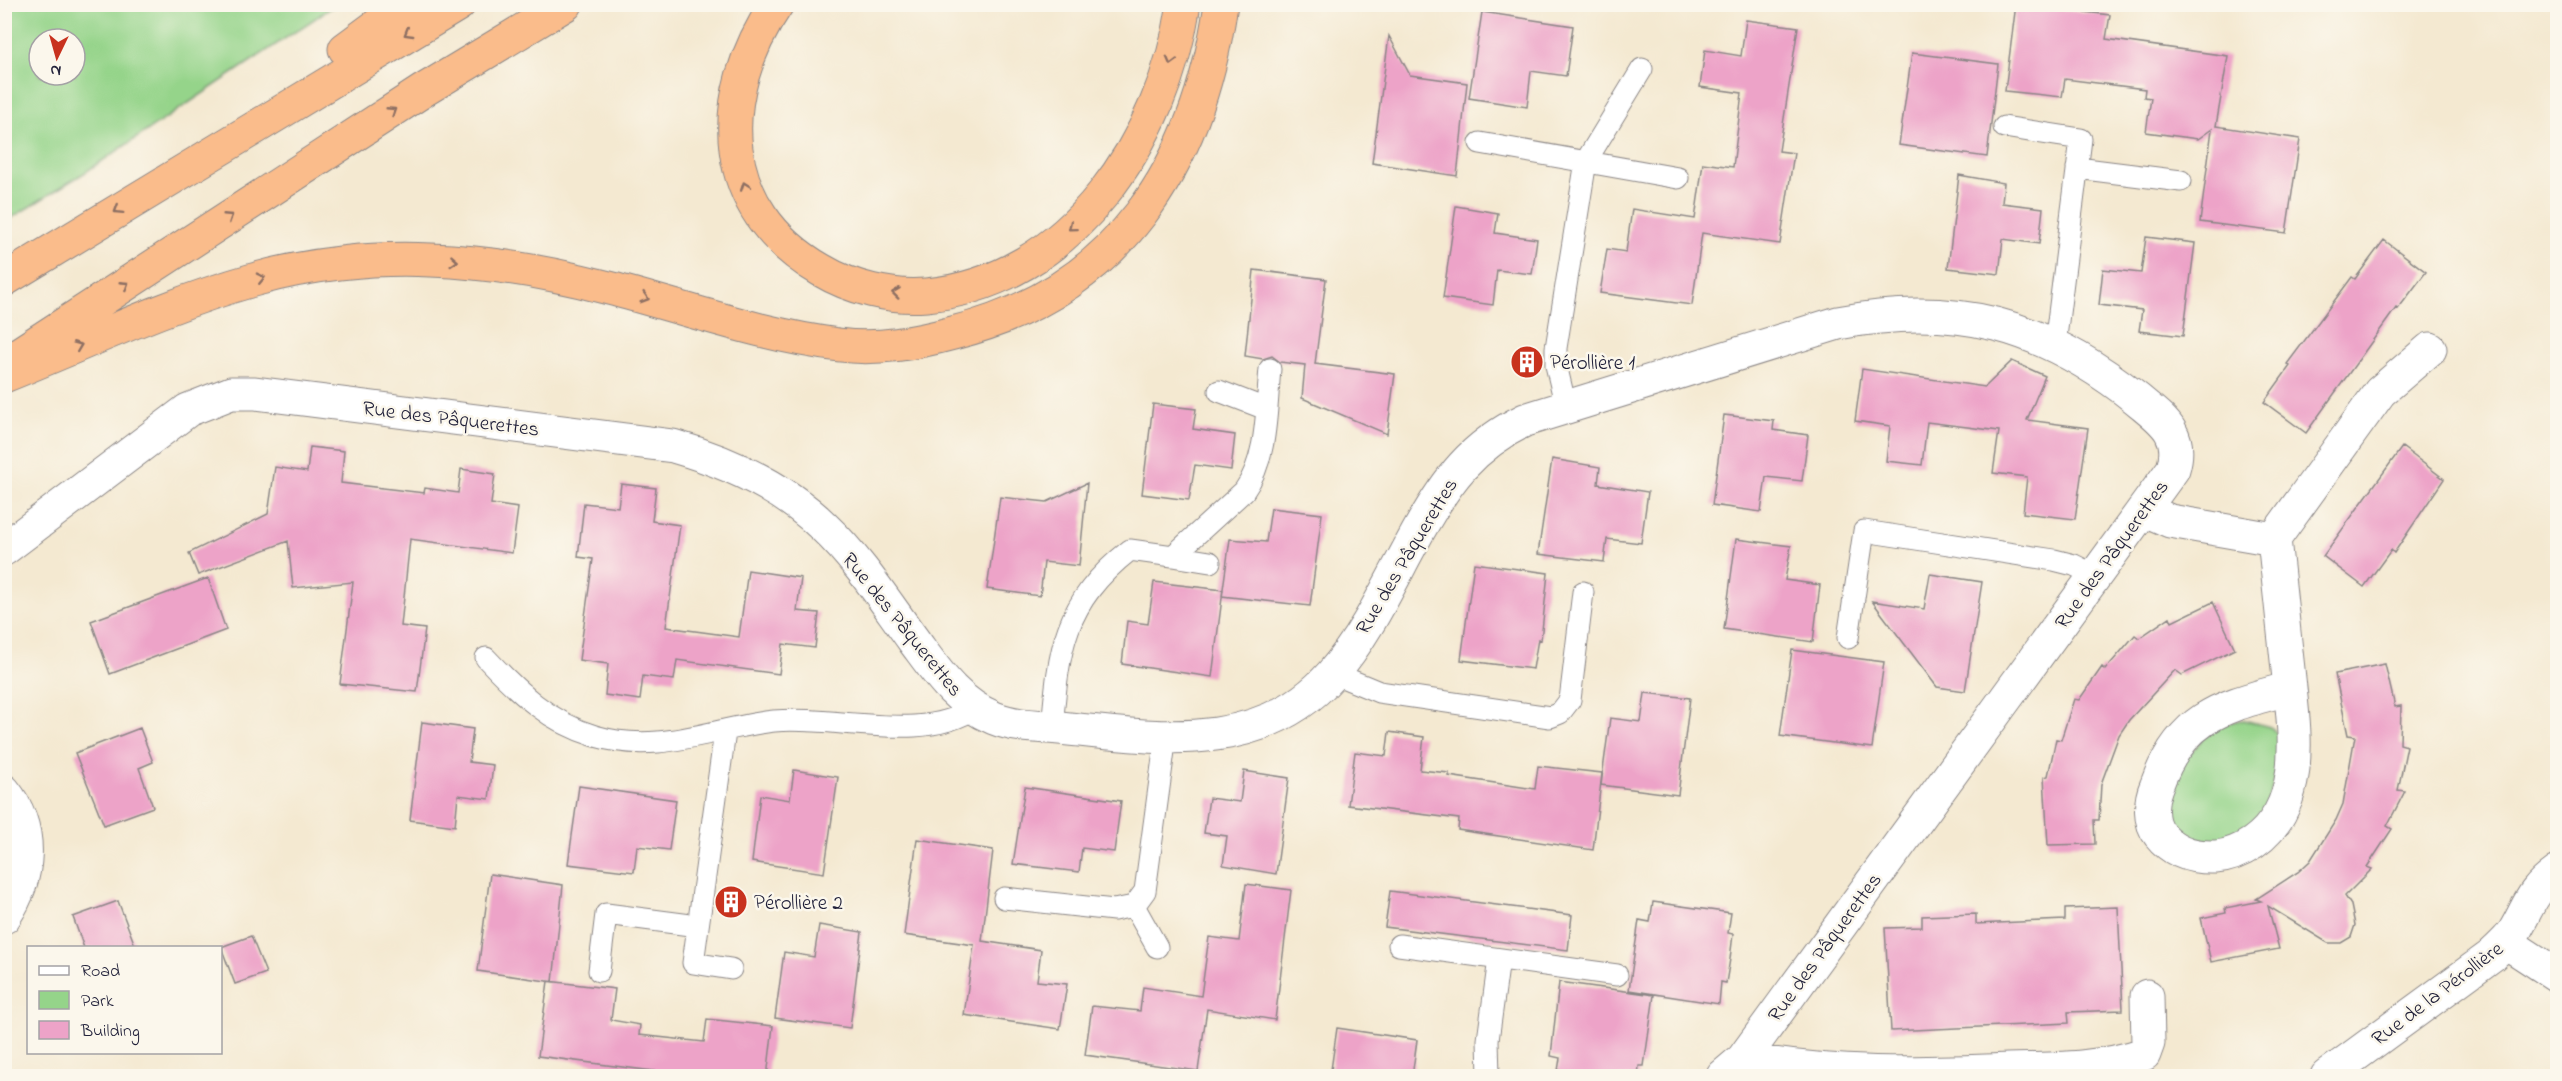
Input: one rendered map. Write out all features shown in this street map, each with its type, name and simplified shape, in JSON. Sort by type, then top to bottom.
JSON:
[{"type":"highway","points":[[168,179],[406,4]]},
{"type":"highway","points":[[4,280],[459,4]]},
{"type":"highway","points":[[4,362],[424,90],[566,4]]},
{"type":"highway","points":[[777,4],[759,35],[743,70],[735,106],[734,142],[743,182],[751,202],[764,220],[793,251],[832,276],[872,290],[924,295],[968,287],[1014,269],[1077,223],[1096,203],[1142,136],[1155,108],[1172,60],[1184,4]]},
{"type":"highway","points":[[4,376],[219,291],[256,279],[298,270],[389,260],[430,260],[529,270],[607,288],[761,331],[844,346],[877,348],[930,339],[979,327],[1024,308],[1075,278],[1110,248],[1142,215],[1172,169],[1197,111],[1207,77],[1221,4]]},
{"type":"street","name":"Rue des Pâquerettes","points":[[4,549],[188,410],[231,393],[255,393],[673,446],[753,475],[810,513],[860,570],[945,683],[975,708],[994,718],[1020,725],[1166,736],[1218,735],[1242,731],[1265,722],[1303,701],[1333,673],[1371,616],[1449,480],[1483,446],[1502,431],[1566,407],[1838,323],[1870,317],[1925,313],[1954,316],[2012,328],[2055,345],[2111,378],[2169,427],[2175,441],[2177,455],[2173,469],[1739,1071]]},
{"type":"street","points":[[2290,688],[2215,712],[2194,726],[2179,741],[2159,778],[2151,807],[2157,833],[2168,844],[2183,853],[2203,857],[2225,857],[2243,850],[2271,827],[2281,811],[2293,774],[2294,722],[2274,539],[2380,392],[2430,349]]},
{"type":"street","points":[[2145,510],[2170,522],[2274,539]]},
{"type":"street","points":[[4,791],[21,820],[26,841],[26,863],[22,884],[4,916]]},
{"type":"street","name":"Rue de la Pérollière","points":[[2327,1077],[2491,956],[2506,942],[2528,901],[2539,887],[2558,872]]},
{"type":"street","points":[[2506,942],[2558,976]]},
{"type":"street","points":[[1739,1071],[1775,1065],[1867,1072],[2035,1070],[2127,1060],[2144,1054],[2148,1043],[2146,996]]},
{"type":"lane","points":[[1566,407],[1556,365],[1556,348],[1586,162],[1642,69]]},
{"type":"lane","points":[[2004,127],[2081,139],[2055,345]]},
{"type":"lane","points":[[1480,143],[1678,178]]},
{"type":"lane","points":[[2077,168],[2181,181]]},
{"type":"lane","points":[[1173,556],[1244,492],[1251,482],[1260,456],[1270,369]]},
{"type":"lane","points":[[1219,391],[1266,409]]},
{"type":"lane","points":[[1848,638],[1864,531],[2054,560],[2074,565],[2096,576]]},
{"type":"lane","points":[[1052,728],[1062,642],[1081,602],[1113,564],[1130,550],[1210,562]]},
{"type":"lane","points":[[1333,673],[1379,692],[1550,717],[1560,713],[1570,700],[1583,592]]},
{"type":"lane","points":[[486,657],[529,701],[559,720],[594,736],[619,742],[690,740],[774,721],[928,726],[960,718],[975,708]]},
{"type":"lane","points":[[725,732],[693,963],[731,969]]},
{"type":"lane","points":[[1004,898],[1114,910],[1134,906],[1145,891],[1166,736]]},
{"type":"lane","points":[[1134,906],[1157,946]]},
{"type":"lane","points":[[599,971],[606,914],[698,926]]},
{"type":"lane","points":[[1400,945],[1617,975]]},
{"type":"lane","points":[[1489,1077],[1488,1040],[1499,958]]},
{"type":"green space","points":[[5,4],[335,4],[335,5],[84,173],[5,222]]},
{"type":"green space","points":[[2244,720],[2270,727],[2278,734],[2275,774],[2267,804],[2253,824],[2227,839],[2200,840],[2186,834],[2175,825],[2165,811],[2171,783],[2191,751],[2210,733],[2221,726]]},
{"type":"building","points":[[2016,4],[2110,15],[2106,39],[2228,56],[2216,126],[2300,139],[2286,233],[2200,222],[2212,129],[2198,139],[2146,132],[2151,98],[2144,97],[2145,89],[2065,79],[2062,97],[2005,91]]},
{"type":"building","points":[[1482,12],[1573,26],[1566,76],[1531,71],[1527,107],[1469,98]]},
{"type":"building","points":[[1746,20],[1798,27],[1779,151],[1794,153],[1780,244],[1702,233],[1692,305],[1600,293],[1607,249],[1626,252],[1632,209],[1695,219],[1703,163],[1733,167],[1742,93],[1700,87],[1705,50],[1741,56]]},
{"type":"building","points":[[1389,36],[1410,75],[1467,83],[1457,176],[1372,163]]},
{"type":"building","points":[[1912,53],[1998,64],[1987,157],[1899,145]]},
{"type":"building","points":[[1959,175],[2004,183],[2002,203],[2043,208],[2039,244],[2003,239],[1999,274],[1948,268]]},
{"type":"building","points":[[1456,206],[1498,213],[1495,233],[1537,239],[1532,274],[1497,270],[1493,305],[1443,298]]},
{"type":"building","points":[[2146,237],[2195,243],[2183,336],[2139,331],[2142,310],[2099,305],[2103,269],[2141,273]]},
{"type":"building","points":[[2384,240],[2426,272],[2398,309],[2396,308],[2306,433],[2264,402],[2290,366],[2287,364],[2352,277],[2355,279]]},
{"type":"building","points":[[1254,270],[1326,279],[1315,364],[1395,374],[1387,434],[1302,398],[1305,365],[1280,362],[1272,356],[1263,359],[1245,356]]},
{"type":"building","points":[[2012,361],[2045,376],[2027,420],[2088,428],[2075,519],[2023,513],[2027,477],[1993,473],[1999,431],[1927,422],[1922,465],[1886,461],[1890,426],[1855,421],[1862,369],[1985,387]]},
{"type":"building","points":[[1153,404],[1196,409],[1193,429],[1235,435],[1231,470],[1195,465],[1189,500],[1142,494]]},
{"type":"building","points":[[1724,415],[1774,421],[1773,430],[1808,435],[1802,481],[1766,477],[1761,512],[1712,505]]},
{"type":"building","points":[[310,447],[344,451],[341,483],[424,493],[425,488],[458,493],[461,469],[495,474],[491,504],[518,508],[512,553],[410,539],[401,626],[425,629],[417,692],[340,684],[353,582],[293,588],[288,541],[198,575],[189,553],[268,514],[275,467],[307,472]]},
{"type":"building","points":[[2402,447],[2444,479],[2394,553],[2391,550],[2364,587],[2323,556]]},
{"type":"building","points":[[1552,459],[1600,467],[1598,484],[1648,492],[1641,543],[1607,539],[1604,562],[1538,554]]},
{"type":"building","points":[[1087,483],[1079,566],[1044,562],[1040,596],[987,589],[1000,497],[1047,502]]},
{"type":"building","points":[[621,484],[656,488],[652,521],[680,525],[666,627],[739,637],[748,570],[801,578],[797,611],[819,613],[815,648],[783,644],[779,674],[677,660],[674,680],[643,676],[640,700],[605,695],[608,664],[579,660],[593,559],[578,557],[584,503],[618,507]]},
{"type":"building","points":[[1271,508],[1322,514],[1310,606],[1222,596],[1230,539],[1266,542]]},
{"type":"building","points":[[1736,539],[1791,546],[1785,580],[1820,585],[1813,642],[1724,629]]},
{"type":"building","points":[[1474,563],[1548,573],[1541,640],[1538,639],[1533,669],[1461,660]]},
{"type":"building","points":[[1930,574],[1982,582],[1965,691],[1937,687],[1872,601],[1924,609]]},
{"type":"building","points":[[208,578],[226,630],[110,674],[91,621]]},
{"type":"building","points":[[1154,582],[1223,590],[1212,677],[1122,664],[1127,621],[1148,624]]},
{"type":"building","points":[[2213,602],[2235,649],[2182,675],[2175,670],[2129,720],[2119,735],[2101,784],[2099,820],[2094,820],[2095,844],[2048,845],[2044,777],[2048,776],[2056,739],[2061,740],[2074,699],[2079,700],[2102,667],[2105,670],[2135,635],[2139,638],[2170,617],[2172,622]]},
{"type":"building","points":[[1792,650],[1884,662],[1872,748],[1780,736]]},
{"type":"building","points":[[2385,664],[2395,707],[2401,706],[2400,744],[2407,746],[2398,790],[2405,791],[2387,826],[2392,829],[2367,867],[2372,869],[2345,896],[2351,905],[2355,925],[2351,937],[2341,943],[2328,943],[2268,906],[2279,949],[2211,962],[2201,918],[2226,913],[2225,908],[2261,901],[2256,899],[2298,872],[2310,861],[2336,820],[2343,804],[2355,736],[2348,735],[2335,674]]},
{"type":"building","points":[[1645,693],[1690,698],[1678,795],[1601,785],[1610,718],[1641,722]]},
{"type":"building","points":[[422,722],[473,729],[469,762],[493,765],[489,799],[458,795],[455,826],[410,820]]},
{"type":"building","points":[[140,728],[153,762],[139,768],[153,807],[104,825],[75,753]]},
{"type":"building","points":[[1389,732],[1424,737],[1420,770],[1449,773],[1449,776],[1535,789],[1538,766],[1602,773],[1593,850],[1458,830],[1459,819],[1348,805],[1355,752],[1386,756]]},
{"type":"building","points":[[794,770],[838,777],[824,873],[752,862],[760,795],[790,800]]},
{"type":"building","points":[[1244,771],[1289,778],[1276,874],[1223,865],[1227,836],[1204,833],[1209,798],[1240,802]]},
{"type":"building","points":[[579,786],[676,800],[669,850],[637,846],[634,872],[568,864]]},
{"type":"building","points":[[1025,787],[1121,801],[1114,852],[1082,848],[1079,872],[1013,864]]},
{"type":"building","points":[[917,839],[993,850],[982,941],[1041,950],[1037,981],[1067,984],[1060,1029],[964,1015],[974,945],[904,935]]},
{"type":"building","points":[[490,874],[563,885],[553,982],[478,971]]},
{"type":"building","points":[[1246,884],[1291,890],[1275,1020],[1207,1009],[1198,1071],[1085,1055],[1092,1006],[1140,1011],[1143,987],[1201,996],[1209,937],[1239,941]]},
{"type":"building","points":[[1390,891],[1572,915],[1568,950],[1385,927]]},
{"type":"building","points":[[118,901],[135,946],[83,946],[73,917]]},
{"type":"building","points":[[1653,902],[1731,913],[1728,933],[1733,934],[1730,959],[1726,983],[1721,982],[1719,1004],[1629,990],[1639,920],[1650,922]]},
{"type":"building","points":[[2118,907],[2123,1010],[2068,1012],[2069,1023],[1891,1031],[1885,928],[1922,927],[1922,916],[1976,914],[1976,924],[2065,920],[2065,909]]},
{"type":"building","points":[[819,925],[862,932],[850,1028],[775,1018],[784,952],[814,957]]},
{"type":"building","points":[[251,936],[266,973],[235,984],[222,947]]},
{"type":"building","points":[[548,981],[615,989],[611,1020],[640,1025],[639,1035],[704,1042],[707,1019],[773,1026],[767,1077],[667,1077],[668,1073],[538,1056]]},
{"type":"building","points":[[1559,982],[1654,995],[1644,1066],[1639,1066],[1638,1077],[1557,1077],[1560,1058],[1551,1056]]},
{"type":"building","points":[[1337,1028],[1417,1040],[1412,1077],[1330,1077]]},
{"type":"place","name":"Pérollière 1","points":[[1527,362]]},
{"type":"place","name":"Pérollière 2","points":[[731,902]]}]
